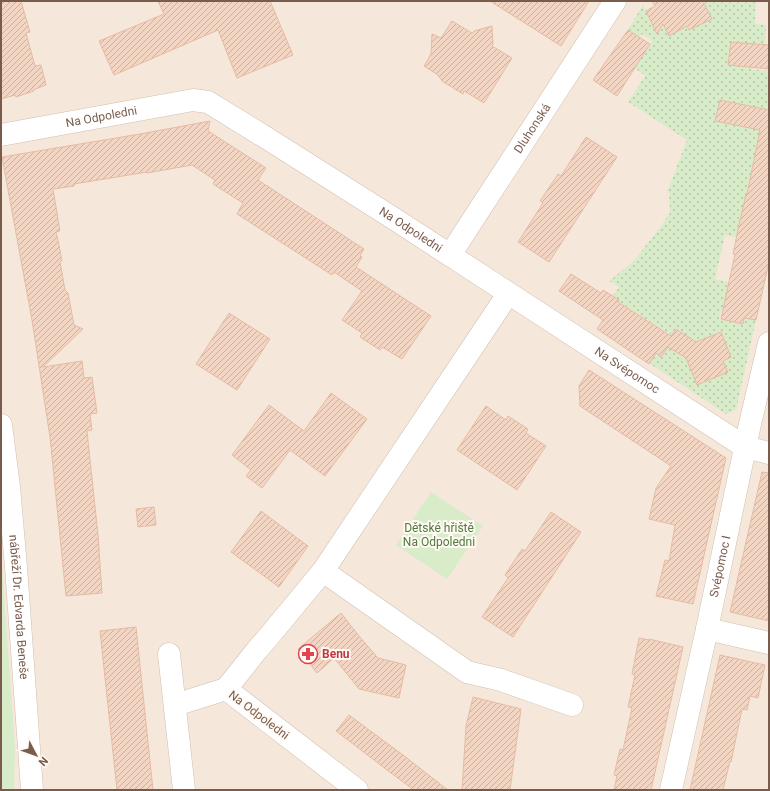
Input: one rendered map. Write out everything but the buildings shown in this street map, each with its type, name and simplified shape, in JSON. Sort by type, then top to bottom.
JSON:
[{"type":"street","name":"Dluhonská","points":[[450,255],[615,1]]},
{"type":"street","name":"Na Odpoledni","points":[[1,135],[193,100],[208,102],[450,255],[508,294],[323,571],[226,689],[358,790]]},
{"type":"street","name":"Na Svépomoc","points":[[508,294],[745,447]]},
{"type":"street","name":"Svépomoc I","points":[[671,790],[707,629],[745,447],[769,344]]},
{"type":"street","name":"nábřeží Dr. Edvarda Beneše","points":[[1,425],[9,487],[16,567],[32,790]]},
{"type":"street","points":[[745,447],[769,452]]},
{"type":"street","points":[[323,571],[467,672],[501,680],[572,705]]},
{"type":"street","points":[[707,629],[769,643]]},
{"type":"street","points":[[169,654],[184,790]]},
{"type":"street","points":[[175,705],[226,689]]},
{"type":"shaded area","points":[[1,1],[769,1],[769,790],[1,790]]},
{"type":"green space","points":[[703,1],[756,1],[755,24],[766,25],[765,44],[731,42],[728,65],[751,67],[751,69],[769,71],[769,105],[766,120],[757,143],[741,221],[738,229],[763,235],[769,244],[725,235],[715,279],[729,282],[723,310],[721,310],[719,319],[742,324],[744,318],[756,320],[736,410],[726,414],[649,363],[656,353],[668,346],[674,350],[685,334],[676,328],[672,335],[618,301],[619,300],[613,296],[619,287],[609,281],[637,257],[670,213],[669,193],[666,192],[687,140],[628,102],[645,76],[635,68],[652,41],[642,34],[640,37],[628,29],[643,5],[654,27],[663,24],[669,35],[687,26],[689,30],[712,19]]},
{"type":"green space","name":"Dětské hřiště Na Odpoledni","points":[[431,492],[483,526],[447,579],[396,545]]},
{"type":"green space","points":[[1,553],[15,747],[14,790],[1,790]]},
{"type":"place","name":"Benu","points":[[308,654]]}]
